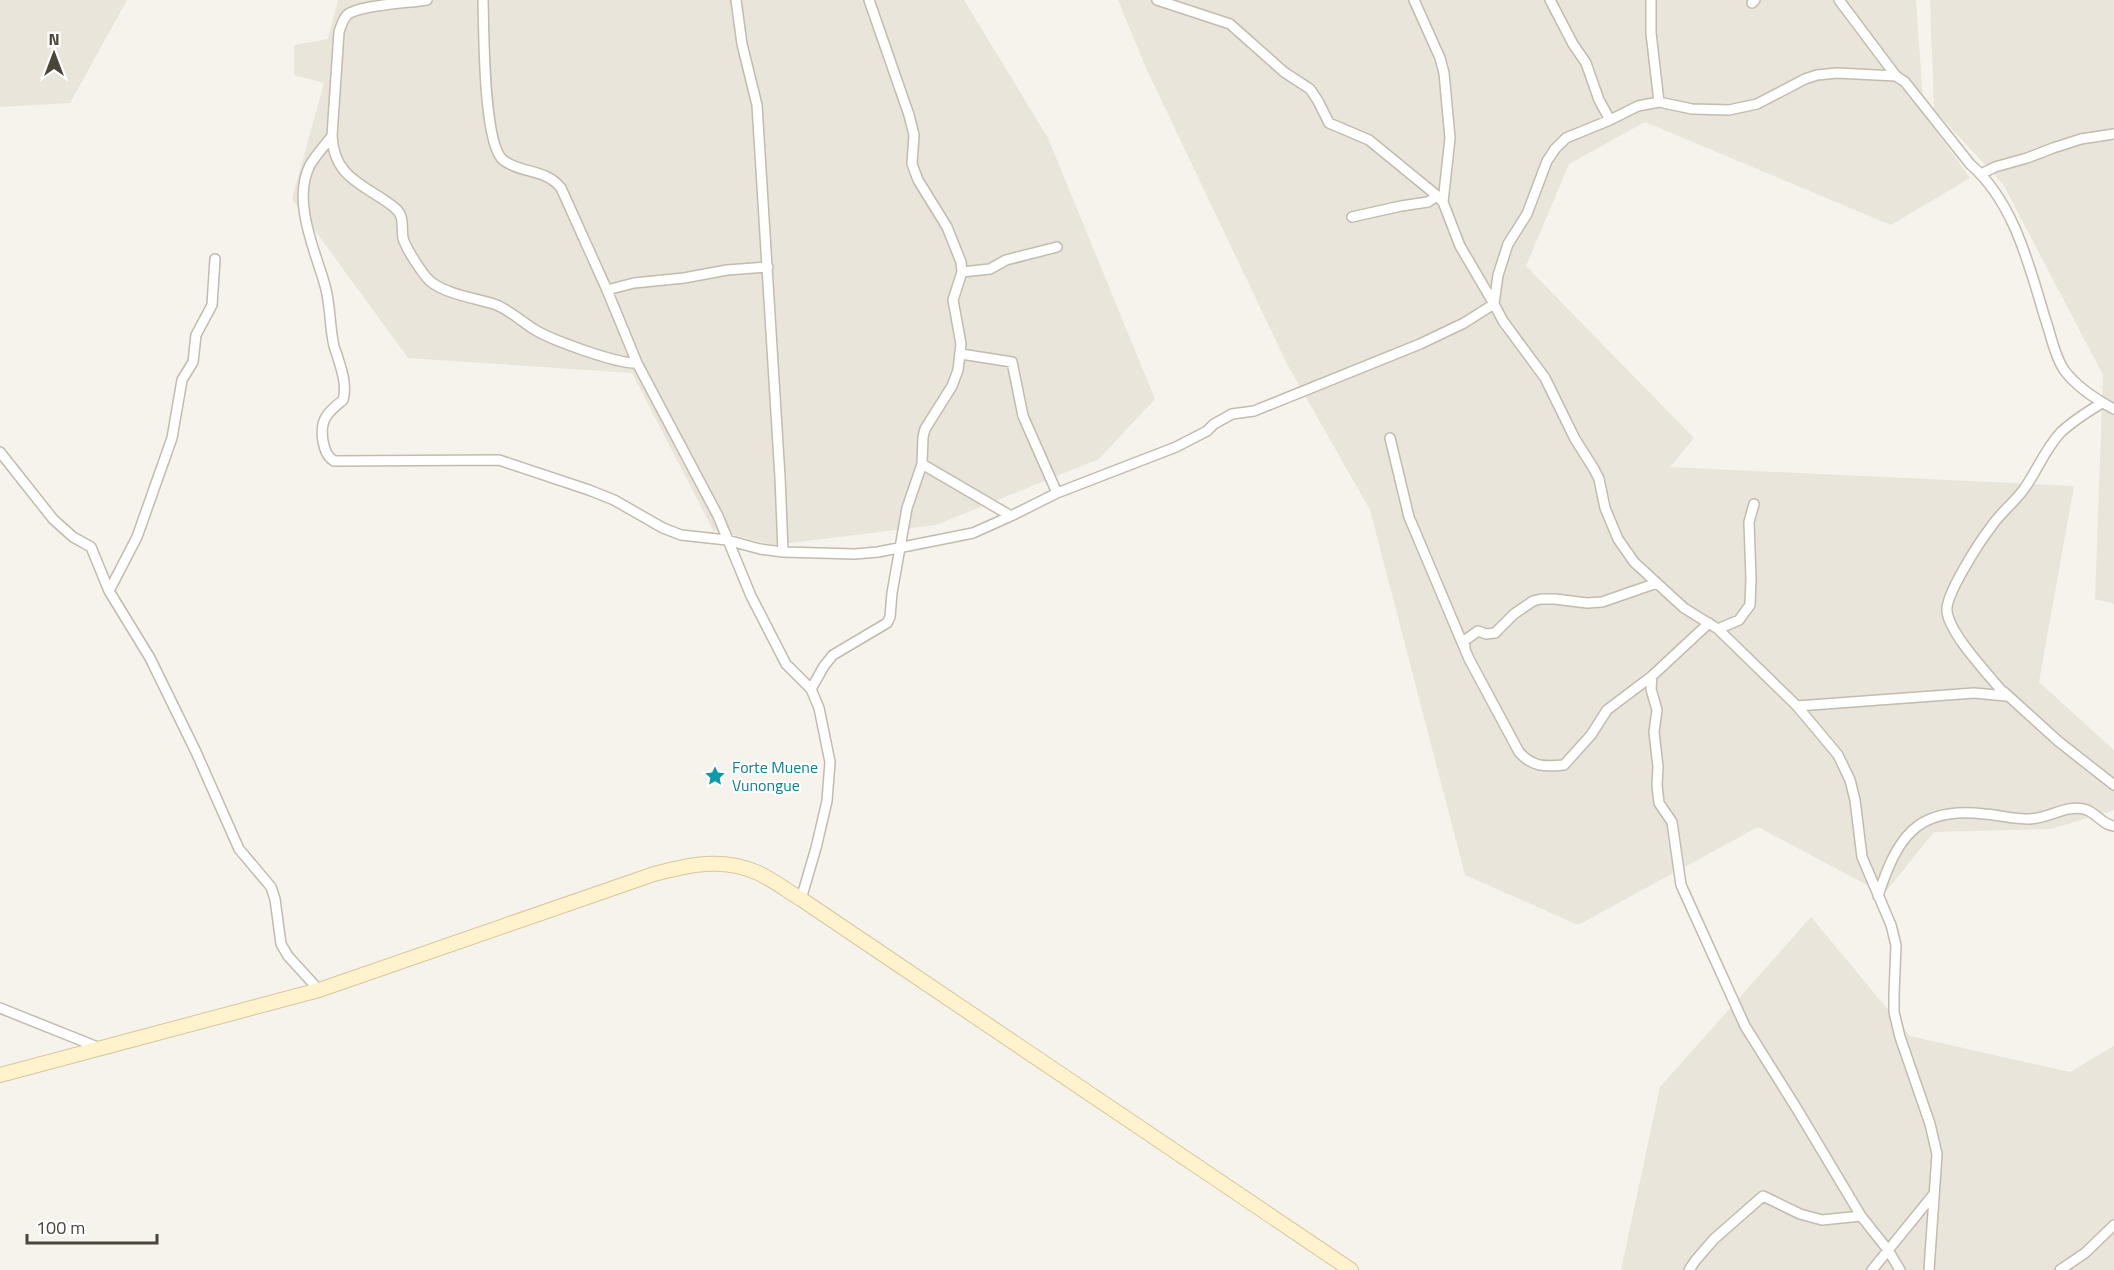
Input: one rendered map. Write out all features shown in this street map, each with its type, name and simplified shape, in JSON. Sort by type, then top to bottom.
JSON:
[{"type":"street","points":[[427,0],[367,8],[350,13],[345,17],[339,32],[332,136],[333,147],[342,166],[351,179],[397,209],[401,215],[403,238],[407,248],[429,280],[451,292],[496,305],[540,332],[611,360],[637,363]]},
{"type":"street","points":[[483,0],[486,77],[492,134],[496,149],[503,159],[546,175],[555,180],[561,188],[637,363],[718,516],[751,596],[786,664],[811,689],[819,708],[830,762],[827,801],[801,899]]},
{"type":"street","points":[[736,0],[742,44],[757,105],[783,552]]},
{"type":"street","points":[[811,689],[833,655],[887,623],[890,617],[907,508],[922,464],[925,429],[952,386],[961,354],[960,331],[952,300],[962,272],[959,254],[947,227],[918,180],[912,164],[914,135],[909,115],[869,0]]},
{"type":"street","points":[[1157,0],[1230,24],[1284,72],[1310,90],[1329,123],[1369,140],[1443,202],[1460,246],[1503,321],[1545,378],[1575,439],[1594,469],[1599,479],[1605,508],[1618,539],[1634,562],[1684,608],[1718,629],[1797,706],[1838,755],[1850,780],[1855,800],[1862,857],[1891,925],[1896,945],[1894,1012],[1900,1037],[1930,1124],[1937,1154],[1929,1270]]},
{"type":"street","points":[[1414,0],[1440,58],[1444,73],[1450,138],[1443,202]]},
{"type":"street","points":[[1550,0],[1573,44],[1587,63],[1599,100],[1610,120]]},
{"type":"street","points":[[1651,0],[1651,33],[1659,102]]},
{"type":"street","points":[[1839,0],[1896,76],[1905,82],[1970,164],[1981,174],[2016,231],[2059,360],[2073,379],[2102,403],[2114,409]]},
{"type":"street","points":[[1494,304],[1498,274],[1508,244],[1527,214],[1547,161],[1566,138],[1638,106],[1659,102],[1692,109],[1729,110],[1757,104],[1817,75],[1837,73],[1896,76]]},
{"type":"street","points":[[1981,174],[1995,167],[2081,139],[2114,134]]},
{"type":"street","points":[[332,136],[310,165],[304,192],[311,245],[325,284],[333,340],[345,387],[343,400],[324,419],[325,452],[328,457],[334,461],[505,462],[614,500],[663,528],[681,535],[727,540],[760,549],[855,554],[878,552],[973,533],[1057,493],[1176,447],[1207,431],[1214,424],[1232,414],[1254,411],[1420,344],[1464,323],[1494,304]]},
{"type":"street","points":[[1352,217],[1428,202],[1434,198],[1435,194]]},
{"type":"street","points":[[962,272],[990,269],[1006,260],[1057,247]]},
{"type":"street","points":[[110,591],[137,537],[172,438],[182,380],[193,362],[196,335],[212,305],[215,259]]},
{"type":"street","points":[[607,290],[633,283],[684,278],[727,270],[768,267]]},
{"type":"street","points":[[961,354],[1012,362],[1023,416],[1057,493]]},
{"type":"street","points":[[2006,696],[1955,633],[1949,620],[1947,603],[1967,564],[1992,525],[2011,506],[2060,433],[2077,418],[2102,403]]},
{"type":"street","points":[[1390,438],[1409,518],[1469,659],[1519,752],[1527,761],[1533,764],[1564,765],[1591,735],[1607,710],[1652,676],[1709,623]]},
{"type":"street","points":[[0,452],[53,519],[73,537],[91,547],[110,591],[150,658],[196,752],[239,849],[271,887],[275,899],[281,944],[288,956],[319,990]]},
{"type":"street","points":[[922,464],[1011,516]]},
{"type":"street","points":[[1718,629],[1739,620],[1749,605],[1752,579],[1749,522],[1754,504]]},
{"type":"street","points":[[1465,646],[1464,641],[1478,632],[1495,633],[1514,614],[1541,599],[1602,602],[1657,583]]},
{"type":"street","points":[[1652,676],[1651,689],[1657,710],[1654,732],[1659,803],[1672,822],[1681,885],[1745,1026],[1861,1216],[1888,1250],[1900,1270]]},
{"type":"street","points":[[2006,696],[2004,692],[2058,741],[2114,785]]},
{"type":"street","points":[[1797,706],[1974,693],[2006,696]]},
{"type":"street","points":[[1878,896],[1885,872],[1901,842],[1920,823],[1936,816],[1982,813],[2018,819],[2037,819],[2075,809],[2086,810],[2109,826],[2114,826]]},
{"type":"street","points":[[0,1075],[319,990],[588,896],[689,864],[717,863],[739,866],[757,872],[801,899],[1351,1270]]},
{"type":"street","points":[[0,1008],[102,1049]]},
{"type":"street","points":[[1872,1270],[1933,1195]]},
{"type":"street","points":[[1689,1270],[1714,1239],[1763,1196],[1800,1214],[1822,1220],[1861,1216]]},
{"type":"street","points":[[2060,1270],[2085,1253],[2114,1226]]},
{"type":"shaded area","points":[[0,0],[127,0],[70,103],[0,107]]},
{"type":"shaded area","points":[[338,0],[964,0],[1048,138],[1155,399],[1099,459],[936,525],[774,545],[713,530],[632,373],[408,358],[292,199],[324,83],[294,75],[294,45],[328,39]]},
{"type":"shaded area","points":[[1118,0],[1916,0],[1924,114],[1970,178],[1891,225],[1645,122],[1569,164],[1526,266],[1694,438],[1670,467],[2074,486],[2039,682],[2114,750],[2114,810],[2051,829],[1934,832],[1884,894],[1758,827],[1578,925],[1465,875],[1370,510],[1287,364],[1146,68]]},
{"type":"shaded area","points":[[1930,0],[2114,0],[2114,604],[2095,599],[2103,375],[2003,184],[1934,110]]},
{"type":"shaded area","points":[[1811,917],[1910,1036],[2070,1072],[2114,1046],[2114,1270],[1621,1270],[1660,1087]]},
{"type":"place","name":"Forte Muene Vunongue","points":[[715,776]]}]
